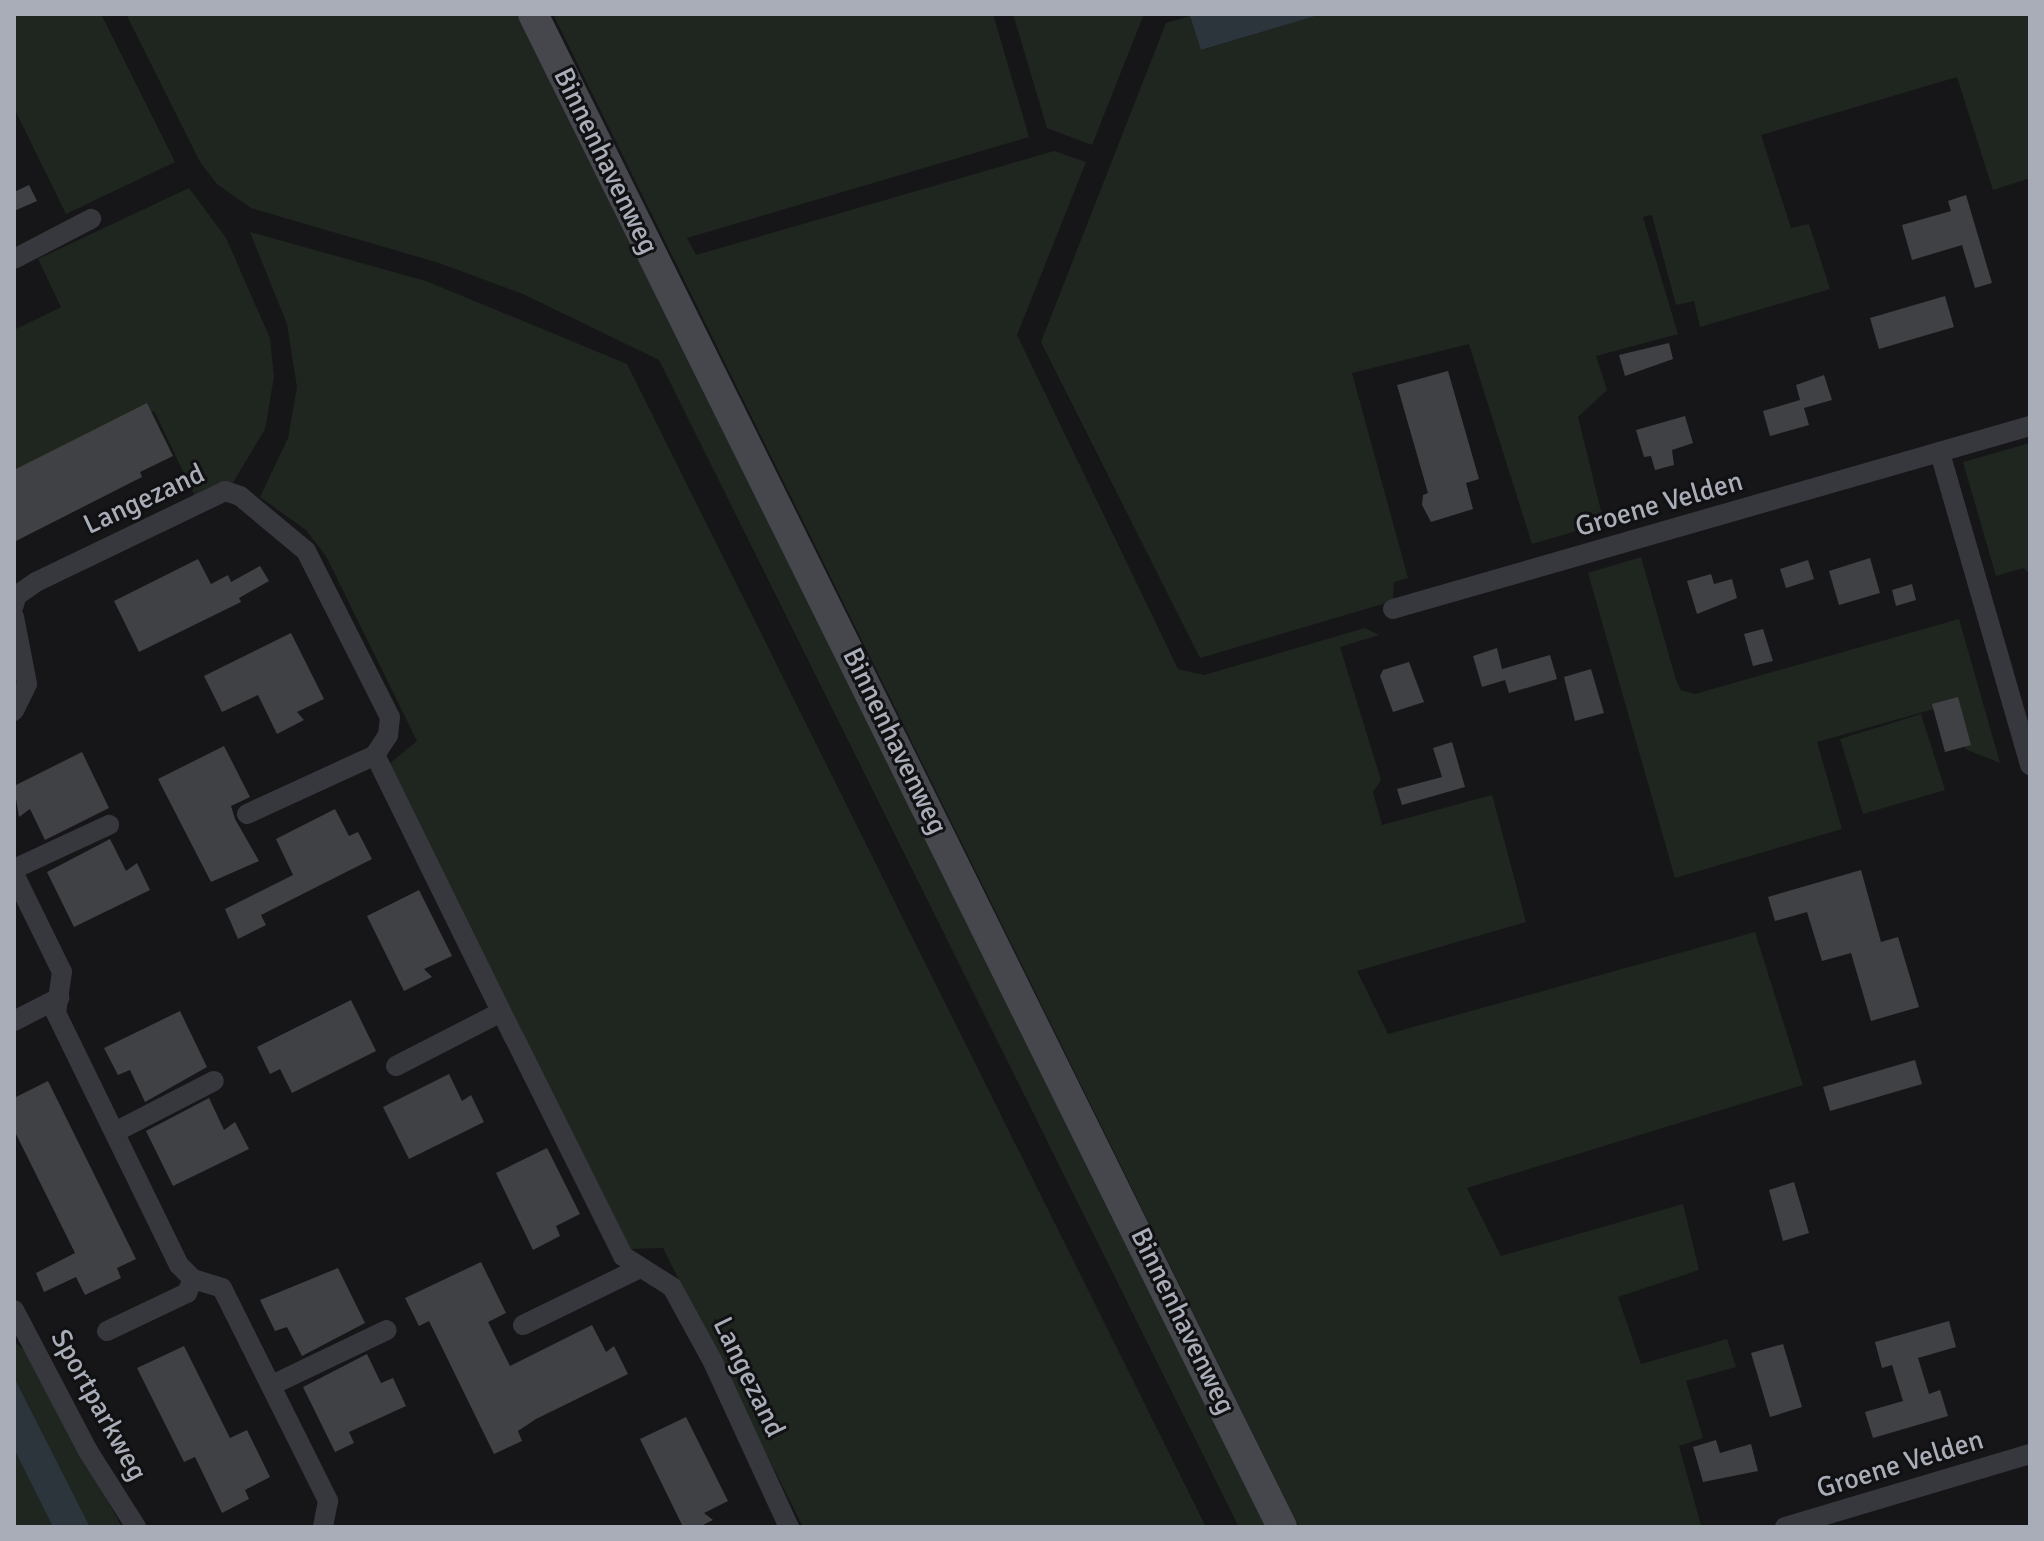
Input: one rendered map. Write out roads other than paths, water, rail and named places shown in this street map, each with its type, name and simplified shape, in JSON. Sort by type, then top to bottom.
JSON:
[{"type":"street","name":"Binnenhavenweg","points":[[533,14],[1285,1527]]},
{"type":"street","points":[[14,259],[91,219]]},
{"type":"street","name":"Groene Velden","points":[[1393,609],[2030,426]]},
{"type":"street","points":[[1940,453],[2030,765]]},
{"type":"street","name":"Langezand","points":[[14,605],[16,596],[36,582],[199,500],[225,491],[240,496],[306,551],[390,717],[388,735],[375,755],[501,1012],[623,1256],[638,1269],[672,1287],[713,1362],[789,1527]]},
{"type":"street","points":[[14,617],[27,684],[14,711]]},
{"type":"street","points":[[247,814],[375,755]]},
{"type":"street","points":[[109,825],[14,872],[62,972],[56,1013],[117,1131],[179,1265],[193,1279],[222,1288],[328,1501],[320,1525]]},
{"type":"street","points":[[14,1021],[59,998]]},
{"type":"street","points":[[396,1066],[501,1012]]},
{"type":"street","points":[[117,1131],[214,1081]]},
{"type":"street","points":[[523,1325],[638,1269]]},
{"type":"street","points":[[107,1331],[187,1293],[193,1279]]},
{"type":"street","name":"Sportparkweg","points":[[15,1317],[88,1451],[136,1527]]},
{"type":"street","points":[[272,1385],[387,1330]]},
{"type":"street","name":"Groene Velden","points":[[1785,1527],[2030,1454]]}]
